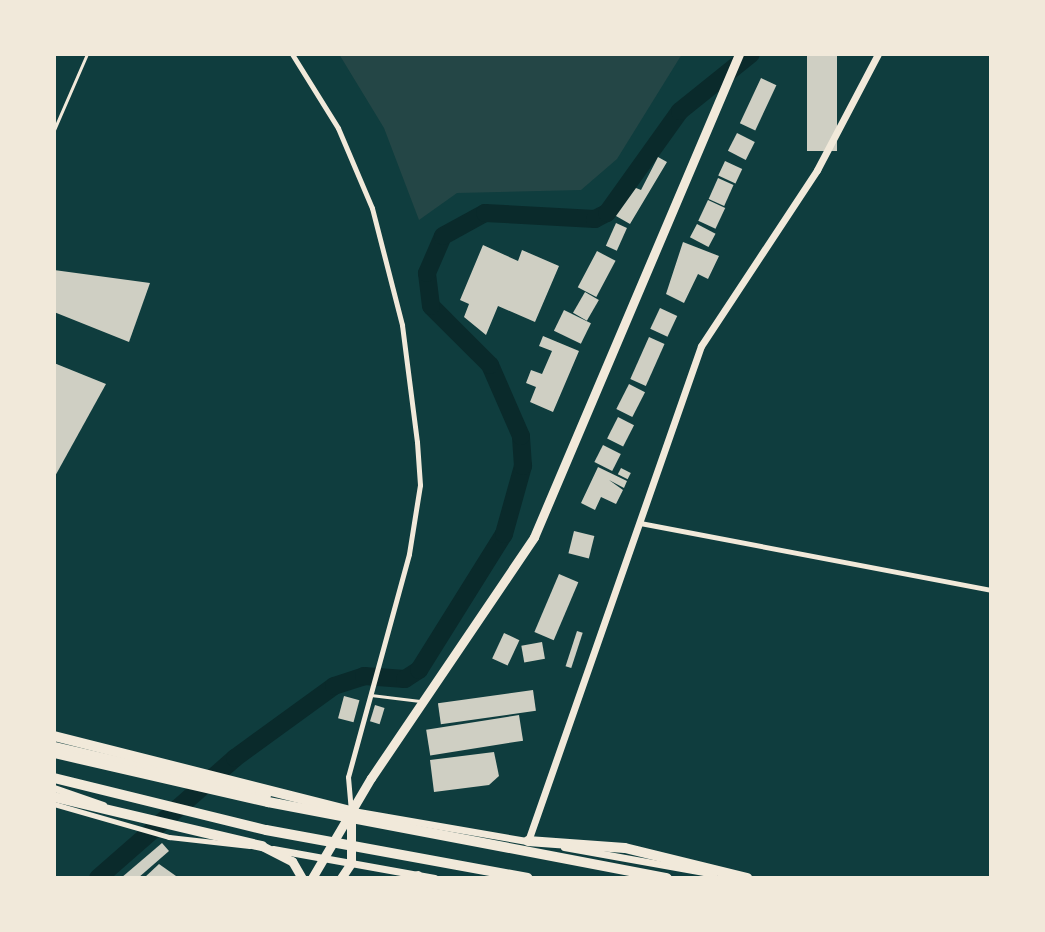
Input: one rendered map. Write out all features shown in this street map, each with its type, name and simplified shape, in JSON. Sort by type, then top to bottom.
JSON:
[{"type":"highway","points":[[54,736],[228,784],[351,811]]},
{"type":"highway","points":[[54,753],[268,802],[667,878]]},
{"type":"highway","points":[[54,778],[267,830],[528,878]]},
{"type":"highway","points":[[54,797],[262,846]]},
{"type":"highway","points":[[528,841],[625,848],[747,878]]},
{"type":"main road","points":[[312,878],[351,811],[422,701],[540,525],[739,54]]},
{"type":"main road","points":[[341,878],[351,863],[351,811]]},
{"type":"main road","points":[[262,846],[292,861],[302,878]]},
{"type":"main road","points":[[406,878],[418,875]]},
{"type":"street","points":[[292,54],[338,128],[372,208],[402,325],[420,485],[374,687],[348,777],[351,811],[732,878]]},
{"type":"street","points":[[528,841],[701,345],[817,170],[878,54]]},
{"type":"street","points":[[640,523],[991,590]]},
{"type":"street","points":[[54,745],[173,775],[228,784]]},
{"type":"street","points":[[54,788],[131,813],[262,846],[434,878]]},
{"type":"street","points":[[54,804],[169,837],[262,846]]},
{"type":"lane","points":[[54,130],[87,54]]},
{"type":"lane","points":[[371,695],[422,701]]},
{"type":"shaded area","points":[[339,54],[682,54],[617,159],[581,190],[457,193],[419,220],[384,128]]},
{"type":"building","points":[[807,54],[837,54],[837,151],[807,151]]},
{"type":"building","points":[[761,78],[776,85],[755,130],[740,123]]},
{"type":"building","points":[[737,133],[755,142],[746,160],[728,151]]},
{"type":"building","points":[[658,157],[667,162],[630,224],[616,216],[636,188],[641,190]]},
{"type":"building","points":[[725,161],[742,169],[735,184],[718,176]]},
{"type":"building","points":[[718,178],[734,185],[724,206],[709,199]]},
{"type":"building","points":[[708,200],[725,208],[715,229],[698,221]]},
{"type":"building","points":[[616,223],[627,228],[617,251],[606,246]]},
{"type":"building","points":[[697,224],[716,234],[708,247],[690,237]]},
{"type":"building","points":[[683,242],[719,256],[708,279],[698,274],[684,303],[666,294]]},
{"type":"building","points":[[483,245],[518,261],[522,250],[559,266],[535,322],[498,306],[486,335],[464,317],[469,304],[460,300]]},
{"type":"building","points":[[597,251],[616,261],[596,297],[578,287]]},
{"type":"building","points":[[54,270],[150,283],[129,342],[54,312]]},
{"type":"building","points":[[585,292],[599,300],[587,321],[573,313]]},
{"type":"building","points":[[660,308],[677,316],[667,337],[650,329]]},
{"type":"building","points":[[564,310],[591,323],[581,344],[554,331]]},
{"type":"building","points":[[543,336],[579,351],[553,412],[530,402],[536,387],[526,383],[531,370],[542,374],[552,351],[539,346]]},
{"type":"building","points":[[649,337],[665,344],[646,386],[630,379]]},
{"type":"building","points":[[54,363],[106,384],[54,478]]},
{"type":"building","points":[[629,384],[645,392],[632,417],[616,409]]},
{"type":"building","points":[[618,417],[634,425],[623,447],[607,438]]},
{"type":"building","points":[[603,445],[621,454],[612,471],[594,462]]},
{"type":"building","points":[[598,467],[627,481],[624,488],[609,480],[623,490],[616,504],[601,497],[595,510],[581,503]]},
{"type":"building","points":[[621,468],[631,473],[628,479],[618,474]]},
{"type":"building","points":[[574,531],[594,536],[589,558],[568,553]]},
{"type":"building","points":[[559,574],[578,582],[554,640],[534,632]]},
{"type":"building","points":[[577,631],[583,633],[571,668],[566,666]]},
{"type":"building","points":[[504,633],[519,640],[508,666],[492,658]]},
{"type":"building","points":[[542,642],[545,659],[524,662],[521,646]]},
{"type":"building","points":[[533,690],[536,711],[441,724],[438,703]]},
{"type":"building","points":[[344,696],[359,700],[354,722],[338,718]]},
{"type":"building","points":[[375,705],[385,708],[380,724],[370,721]]},
{"type":"building","points":[[519,715],[523,741],[430,755],[426,730]]},
{"type":"building","points":[[494,752],[499,776],[489,785],[434,792],[430,760]]},
{"type":"building","points":[[162,843],[169,851],[138,878],[121,878]]},
{"type":"building","points":[[159,864],[176,876],[144,878]]},
{"type":"waterway","points":[[98,878],[235,758],[334,686],[364,676],[405,679],[419,670],[504,534],[523,466],[521,436],[490,365],[431,306],[427,273],[443,236],[485,213],[595,219],[607,213],[680,111],[751,54]]}]
